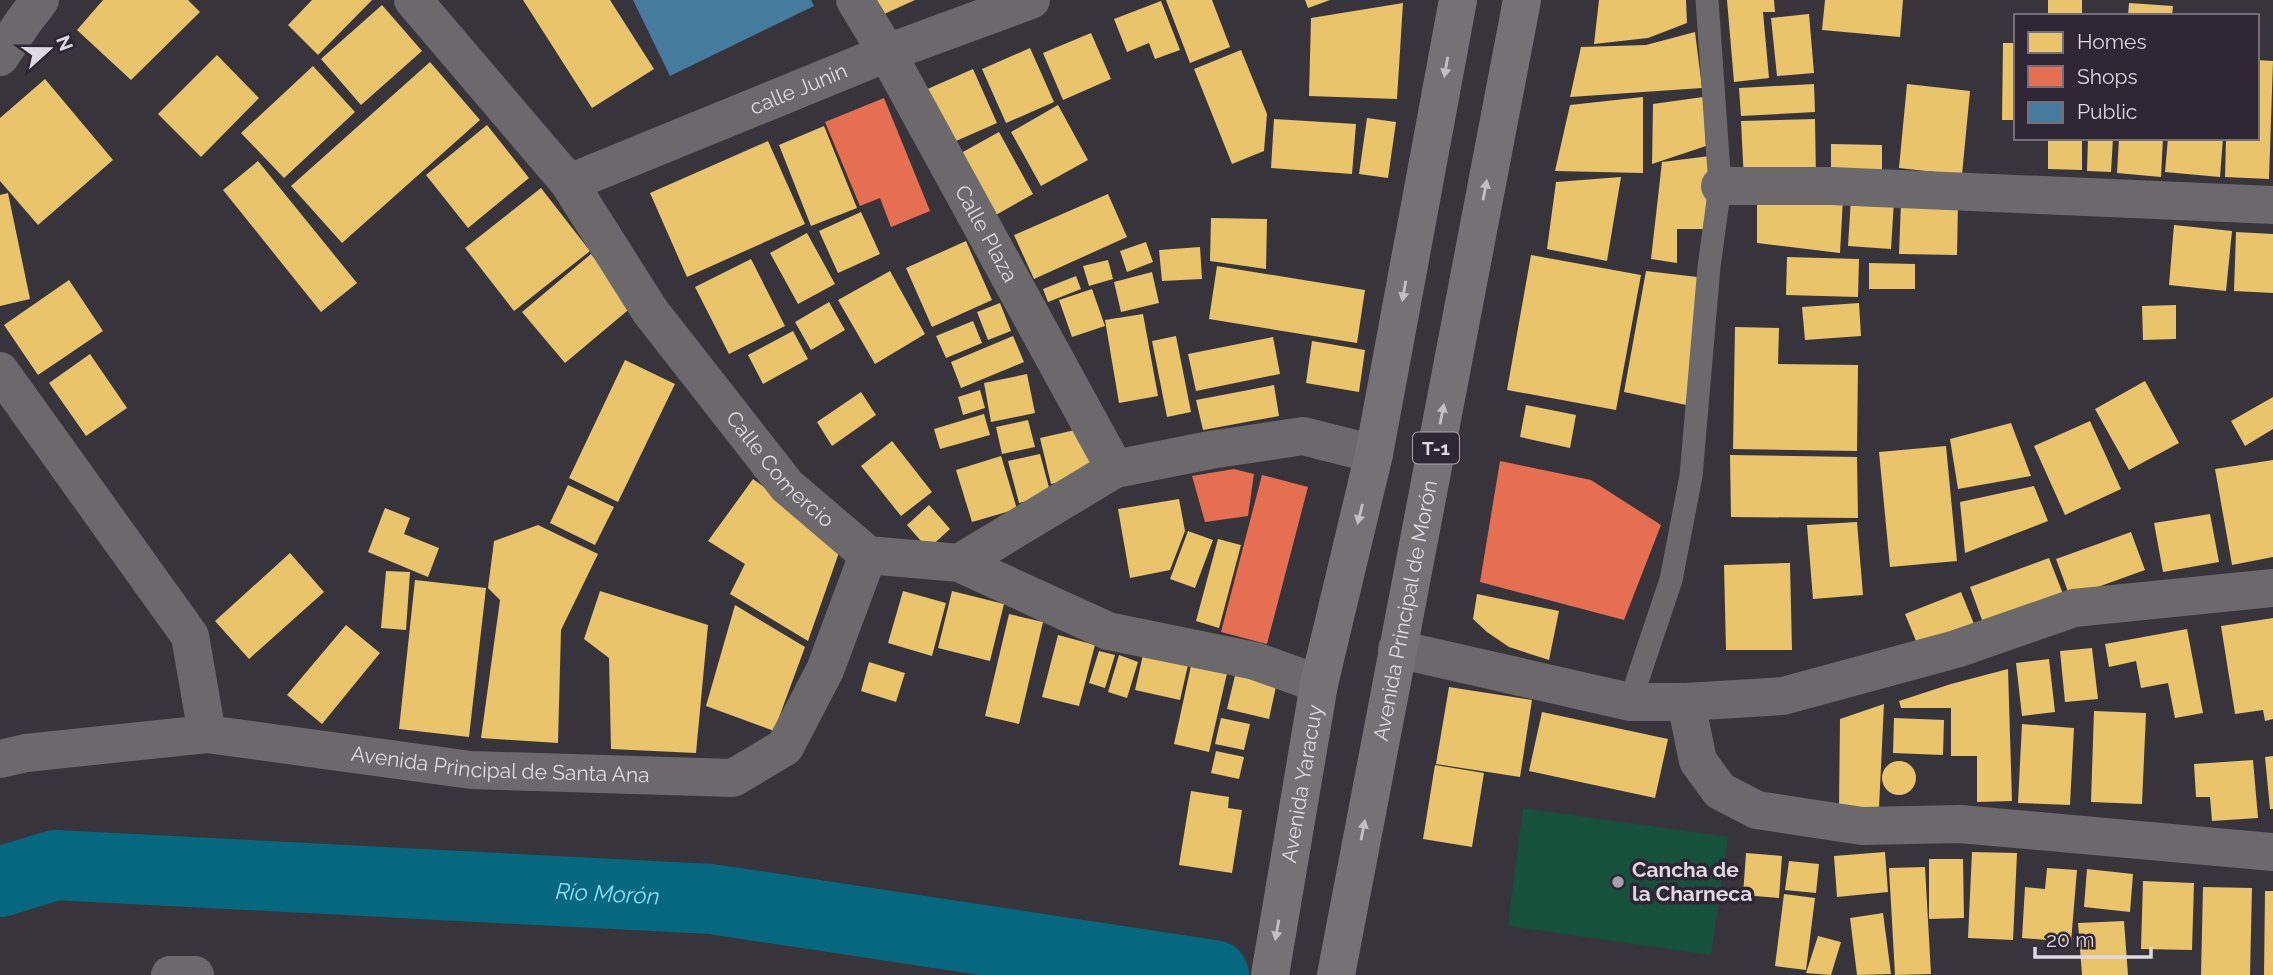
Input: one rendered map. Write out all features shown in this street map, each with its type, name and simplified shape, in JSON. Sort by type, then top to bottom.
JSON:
[{"type":"main road","points":[[1319,684],[1374,454],[1458,0]]},
{"type":"main road","name":"Avenida Principal de Morón","points":[[1336,975],[1522,0]]},
{"type":"main road","name":"Avenida Yaracuy","points":[[1269,975],[1319,684]]},
{"type":"street","points":[[0,57],[40,0]]},
{"type":"street","name":"Calle Comercio","points":[[414,0],[569,183],[650,311],[787,486],[868,555]]},
{"type":"street","name":"Calle Plaza","points":[[855,0],[887,53],[1115,469]]},
{"type":"street","name":"calle Junin","points":[[569,183],[887,53],[1031,0]]},
{"type":"street","points":[[1720,186],[1831,186],[2273,205]]},
{"type":"street","points":[[0,371],[190,636],[207,733]]},
{"type":"street","points":[[959,563],[1115,469],[1210,450],[1303,436],[1374,454]]},
{"type":"street","points":[[868,555],[959,563],[1108,631],[1255,661],[1319,684]]},
{"type":"street","name":"Avenida Principal de Santa Ana","points":[[0,759],[26,753],[207,733],[471,770],[733,778],[785,747],[825,670],[868,555]]},
{"type":"street","points":[[1397,649],[1630,702],[1686,702],[1783,696],[1956,649],[2074,608],[2273,588]]},
{"type":"street","points":[[1686,702],[1698,761],[1720,791],[1757,810],[1862,826],[1960,824],[2273,852]]},
{"type":"street","points":[[170,975],[195,975]]},
{"type":"lane","points":[[1630,702],[1671,580],[1691,476],[1709,267],[1720,186],[1707,0]]},
{"type":"green space","name":"Cancha de la Charneca","points":[[1523,808],[1728,837],[1711,955],[1508,926]]},
{"type":"building: Homes","points":[[103,0],[188,0],[200,12],[131,80],[77,30]]},
{"type":"building: Homes","points":[[312,0],[372,0],[318,55],[288,25]]},
{"type":"building: Homes","points":[[523,0],[610,0],[654,69],[592,108]]},
{"type":"building: Homes","points":[[875,0],[915,0],[882,15]]},
{"type":"building: Homes","points":[[1166,0],[1212,0],[1230,47],[1190,63]]},
{"type":"building: Homes","points":[[1305,0],[1330,0],[1308,8]]},
{"type":"building: Homes","points":[[1599,0],[1686,0],[1687,23],[1648,38],[1594,44]]},
{"type":"building: Homes","points":[[1727,0],[1774,0],[1775,12],[1763,12],[1769,78],[1734,82]]},
{"type":"building: Homes","points":[[1825,0],[1903,0],[1900,37],[1822,30]]},
{"type":"building: Homes","points":[[2048,0],[2082,0],[2082,14],[2048,14]]},
{"type":"building: Homes","points":[[1161,1],[1180,50],[1155,59],[1149,43],[1127,52],[1114,19]]},
{"type":"building: Homes","points":[[1403,3],[1397,99],[1309,96],[1311,18]]},
{"type":"building: Homes","points":[[2129,3],[2173,6],[2172,14],[2128,14]]},
{"type":"building: Homes","points":[[382,5],[422,51],[361,105],[321,59]]},
{"type":"building: Homes","points":[[1809,14],[1814,73],[1777,76],[1771,18]]},
{"type":"building: Homes","points":[[1695,32],[1702,88],[1570,97],[1581,47],[1646,45]]},
{"type":"building: Homes","points":[[1091,33],[1111,79],[1063,100],[1043,53]]},
{"type":"building: Homes","points":[[2003,43],[2014,43],[2014,120],[2002,120]]},
{"type":"building: Homes","points":[[1030,48],[1054,102],[1006,123],[982,69]]},
{"type":"building: Homes","points":[[1241,50],[1267,114],[1264,151],[1232,164],[1194,69]]},
{"type":"building: Homes","points":[[217,55],[259,98],[201,157],[158,114]]},
{"type":"building: Homes","points":[[2259,60],[2273,61],[2269,179],[2225,177],[2226,140],[2259,140]]},
{"type":"building: Homes","points":[[430,62],[480,120],[342,243],[291,186]]},
{"type":"building: Homes","points":[[313,66],[355,112],[284,178],[241,133]]},
{"type":"building: Homes","points":[[973,69],[997,123],[947,145],[923,91]]},
{"type":"building: Homes","points":[[45,79],[113,160],[38,225],[0,181],[0,118]]},
{"type":"building: Homes","points":[[1814,84],[1815,112],[1741,116],[1739,88]]},
{"type":"building: Homes","points":[[1907,84],[1970,91],[1962,175],[1899,168]]},
{"type":"building: Homes","points":[[1643,97],[1643,173],[1555,171],[1570,105]]},
{"type":"building: Homes","points":[[1703,97],[1706,146],[1652,164],[1653,104]]},
{"type":"building: Homes","points":[[1058,105],[1088,160],[1041,186],[1011,132]]},
{"type":"building: Homes","points":[[1367,118],[1396,122],[1388,178],[1359,174]]},
{"type":"building: Homes","points":[[1274,119],[1356,124],[1352,174],[1271,168]]},
{"type":"building: Homes","points":[[1815,119],[1816,178],[1744,181],[1741,121]]},
{"type":"building: Homes","points":[[487,125],[529,178],[468,228],[426,175]]},
{"type":"building: Homes","points":[[824,126],[857,208],[811,226],[779,145]]},
{"type":"building: Homes","points":[[999,132],[1033,194],[987,220],[952,158]]},
{"type":"building: Homes","points":[[2048,140],[2082,140],[2082,170],[2048,169]]},
{"type":"building: Homes","points":[[2088,140],[2113,140],[2111,172],[2087,171]]},
{"type":"building: Homes","points":[[2119,140],[2163,140],[2161,177],[2117,173]]},
{"type":"building: Homes","points":[[2168,140],[2223,140],[2220,177],[2165,172]]},
{"type":"building: Homes","points":[[768,141],[805,224],[687,277],[650,193]]},
{"type":"building: Homes","points":[[1831,144],[1882,145],[1882,171],[1831,170]]},
{"type":"building: Homes","points":[[1710,156],[1709,229],[1677,229],[1677,263],[1651,259],[1662,162]]},
{"type":"building: Homes","points":[[258,161],[357,283],[321,312],[223,190]]},
{"type":"building: Homes","points":[[1621,177],[1607,261],[1547,249],[1556,182]]},
{"type":"building: Homes","points":[[541,188],[590,251],[514,311],[465,248]]},
{"type":"building: Homes","points":[[8,193],[30,299],[0,306],[0,195]]},
{"type":"building: Homes","points":[[1108,194],[1127,237],[1034,279],[1014,235]]},
{"type":"building: Homes","points":[[1757,194],[1843,199],[1840,253],[1757,243]]},
{"type":"building: Homes","points":[[1851,198],[1894,201],[1891,249],[1848,246]]},
{"type":"building: Homes","points":[[1901,202],[1958,204],[1957,255],[1899,254]]},
{"type":"building: Homes","points":[[861,212],[880,254],[838,273],[819,231]]},
{"type":"building: Homes","points":[[1211,218],[1267,219],[1266,269],[1210,261]]},
{"type":"building: Homes","points":[[2174,225],[2232,231],[2226,291],[2169,285]]},
{"type":"building: Homes","points":[[2236,232],[2273,234],[2273,293],[2234,291]]},
{"type":"building: Homes","points":[[807,233],[835,284],[798,304],[770,253]]},
{"type":"building: Homes","points":[[966,241],[992,300],[932,327],[906,268]]},
{"type":"building: Homes","points":[[1146,242],[1153,262],[1127,272],[1120,251]]},
{"type":"building: Homes","points":[[1200,247],[1202,279],[1162,281],[1159,250]]},
{"type":"building: Homes","points":[[591,254],[633,306],[565,363],[522,312]]},
{"type":"building: Homes","points":[[1531,255],[1641,275],[1616,410],[1507,390]]},
{"type":"building: Homes","points":[[1787,257],[1859,259],[1858,297],[1786,295]]},
{"type":"building: Homes","points":[[751,259],[785,326],[729,354],[695,287]]},
{"type":"building: Homes","points":[[1108,260],[1113,279],[1089,286],[1083,266]]},
{"type":"building: Homes","points":[[1869,263],[1915,264],[1915,289],[1869,289]]},
{"type":"building: Homes","points":[[1217,266],[1365,290],[1357,343],[1209,319]]},
{"type":"building: Homes","points":[[890,271],[925,334],[875,364],[838,300]]},
{"type":"building: Homes","points":[[1646,271],[1706,278],[1691,406],[1624,392]]},
{"type":"building: Homes","points":[[1152,272],[1159,303],[1121,312],[1114,282]]},
{"type":"building: Homes","points":[[1076,276],[1081,289],[1048,302],[1043,289]]},
{"type":"building: Homes","points":[[69,280],[103,331],[38,375],[4,325]]},
{"type":"building: Homes","points":[[1092,289],[1105,326],[1072,337],[1059,300]]},
{"type":"building: Homes","points":[[829,302],[845,330],[811,350],[795,322]]},
{"type":"building: Homes","points":[[1000,303],[1011,331],[988,340],[977,312]]},
{"type":"building: Homes","points":[[1859,303],[1861,336],[1805,340],[1802,307]]},
{"type":"building: Homes","points":[[2176,305],[2176,339],[2143,340],[2142,306]]},
{"type":"building: Homes","points":[[1143,314],[1158,396],[1119,403],[1105,320]]},
{"type":"building: Homes","points":[[973,321],[982,343],[946,358],[936,336]]},
{"type":"building: Homes","points":[[1735,327],[1779,328],[1778,364],[1858,365],[1857,451],[1733,449]]},
{"type":"building: Homes","points":[[793,331],[808,359],[763,384],[748,355]]},
{"type":"building: Homes","points":[[1013,336],[1024,362],[961,388],[951,362]]},
{"type":"building: Homes","points":[[1176,336],[1191,412],[1167,417],[1152,341]]},
{"type":"building: Homes","points":[[1273,337],[1280,374],[1196,391],[1188,354]]},
{"type":"building: Homes","points":[[1312,341],[1365,350],[1359,392],[1306,383]]},
{"type":"building: Homes","points":[[90,354],[127,408],[86,436],[49,383]]},
{"type":"building: Homes","points":[[625,360],[675,384],[618,502],[569,478]]},
{"type":"building: Homes","points":[[1027,374],[1035,413],[991,422],[984,383]]},
{"type":"building: Homes","points":[[2145,381],[2179,443],[2129,470],[2095,409]]},
{"type":"building: Homes","points":[[1274,385],[1279,416],[1203,430],[1196,400]]},
{"type":"building: Homes","points":[[980,390],[985,408],[963,415],[958,397]]},
{"type":"building: Homes","points":[[861,392],[876,415],[832,446],[817,422]]},
{"type":"building: Homes","points":[[2273,397],[2273,429],[2245,446],[2231,421]]},
{"type":"building: Homes","points":[[1526,405],[1576,415],[1570,448],[1520,437]]},
{"type":"building: Homes","points":[[984,414],[990,435],[940,449],[934,429]]},
{"type":"building: Homes","points":[[1028,420],[1035,447],[1002,454],[996,427]]},
{"type":"building: Homes","points":[[2090,421],[2121,489],[2065,515],[2034,446]]},
{"type":"building: Homes","points":[[2011,423],[2031,476],[1958,489],[1950,439]]},
{"type":"building: Homes","points":[[1084,428],[1095,474],[1051,484],[1040,438]]},
{"type":"building: Homes","points":[[892,441],[932,492],[901,516],[861,466]]},
{"type":"building: Homes","points":[[1946,446],[1957,561],[1890,567],[1879,452]]},
{"type":"building: Homes","points":[[1040,454],[1051,495],[1019,503],[1008,461]]},
{"type":"building: Homes","points":[[1730,455],[1857,457],[1858,518],[1731,517]]},
{"type":"building: Homes","points":[[1001,456],[1017,509],[972,522],[956,470]]},
{"type":"building: Homes","points":[[2273,460],[2273,557],[2232,565],[2215,469]]},
{"type":"building: Homes","points":[[753,479],[842,544],[808,641],[730,594],[745,564],[708,541]]},
{"type":"building: Homes","points":[[568,485],[614,507],[595,545],[550,523]]},
{"type":"building: Homes","points":[[2034,486],[2048,521],[1965,553],[1960,502]]},
{"type":"building: Homes","points":[[1179,499],[1185,531],[1170,570],[1130,578],[1118,509]]},
{"type":"building: Homes","points":[[929,505],[950,529],[928,549],[907,525]]},
{"type":"building: Homes","points":[[385,508],[410,518],[404,534],[439,548],[428,577],[368,552]]},
{"type":"building: Homes","points":[[2210,514],[2219,562],[2163,572],[2154,523]]},
{"type":"building: Homes","points":[[1857,522],[1863,595],[1813,599],[1807,525]]},
{"type":"building: Homes","points":[[538,525],[598,554],[561,630],[558,743],[481,738],[500,600],[488,588],[494,541]]},
{"type":"building: Homes","points":[[1188,531],[1213,540],[1195,588],[1170,579]]},
{"type":"building: Homes","points":[[2131,532],[2145,570],[2070,597],[2056,559]]},
{"type":"building: Homes","points":[[1218,539],[1241,545],[1219,628],[1196,621]]},
{"type":"building: Homes","points":[[290,553],[324,592],[249,659],[215,621]]},
{"type":"building: Homes","points":[[2049,558],[2065,599],[1985,628],[1970,587]]},
{"type":"building: Homes","points":[[1790,563],[1792,650],[1726,650],[1724,565]]},
{"type":"building: Homes","points":[[386,571],[410,572],[406,630],[381,628]]},
{"type":"building: Homes","points":[[415,580],[486,588],[469,737],[399,729]]},
{"type":"building: Homes","points":[[600,591],[708,625],[696,753],[611,749],[609,658],[584,639]]},
{"type":"building: Homes","points":[[903,591],[946,603],[932,656],[888,643]]},
{"type":"building: Homes","points":[[952,591],[1004,604],[990,661],[938,648]]},
{"type":"building: Homes","points":[[1961,592],[1974,624],[1918,646],[1905,614]]},
{"type":"building: Homes","points":[[1477,594],[1559,611],[1549,660],[1509,647],[1487,632],[1473,619]]},
{"type":"building: Homes","points":[[735,605],[805,647],[774,731],[706,706]]},
{"type":"building: Homes","points":[[1009,614],[1043,622],[1019,724],[985,716]]},
{"type":"building: Homes","points":[[2273,618],[2273,719],[2265,721],[2263,710],[2235,714],[2221,626]]},
{"type":"building: Homes","points":[[346,625],[380,653],[322,724],[287,695]]},
{"type":"building: Homes","points":[[2187,629],[2203,713],[2175,718],[2168,683],[2141,688],[2136,661],[2109,667],[2105,644]]},
{"type":"building: Homes","points":[[1058,635],[1095,645],[1079,706],[1042,697]]},
{"type":"building: Homes","points":[[1145,646],[1190,656],[1180,700],[1135,690]]},
{"type":"building: Homes","points":[[2092,648],[2098,699],[2065,702],[2060,651]]},
{"type":"building: Homes","points":[[1099,651],[1115,655],[1105,688],[1089,683]]},
{"type":"building: Homes","points":[[1119,655],[1138,662],[1127,698],[1108,692]]},
{"type":"building: Homes","points":[[2049,659],[2055,712],[2022,716],[2016,663]]},
{"type":"building: Homes","points":[[1192,661],[1228,669],[1209,752],[1174,744]]},
{"type":"building: Homes","points":[[869,662],[905,673],[896,702],[861,691]]},
{"type":"building: Homes","points":[[1237,667],[1278,677],[1269,719],[1227,709]]},
{"type":"building: Homes","points":[[2008,669],[2012,801],[1977,802],[1977,756],[1951,756],[1951,708],[1901,708],[1899,701]]},
{"type":"building: Homes","points":[[1449,687],[1532,700],[1520,777],[1436,764]]},
{"type":"building: Homes","points":[[1884,704],[1879,808],[1839,807],[1840,719]]},
{"type":"building: Homes","points":[[2094,711],[2146,713],[2142,804],[2091,802]]},
{"type":"building: Homes","points":[[1542,712],[1668,739],[1655,798],[1529,771]]},
{"type":"building: Homes","points":[[1221,718],[1250,724],[1244,750],[1215,744]]},
{"type":"building: Homes","points":[[1894,718],[1944,720],[1943,755],[1893,753]]},
{"type":"building: Homes","points":[[2022,724],[2074,728],[2070,805],[2018,803]]},
{"type":"building: Homes","points":[[1216,751],[1244,757],[1239,779],[1211,773]]},
{"type":"building: Homes","points":[[2273,756],[2273,809],[2270,809],[2265,757]]},
{"type":"building: Homes","points":[[2253,760],[2258,818],[2212,821],[2210,797],[2196,797],[2194,764]]},
{"type":"building: Homes","points":[[1899,761],[1911,766],[1916,778],[1911,790],[1899,795],[1887,790],[1882,778],[1887,766]]},
{"type":"building: Homes","points":[[1435,765],[1484,773],[1472,847],[1423,839]]},
{"type":"building: Homes","points":[[1191,791],[1229,797],[1228,808],[1242,810],[1232,873],[1179,865]]},
{"type":"building: Homes","points":[[1885,852],[1888,892],[1837,897],[1834,856]]},
{"type":"building: Homes","points":[[1972,852],[2017,853],[2013,940],[1968,938]]},
{"type":"building: Homes","points":[[1746,853],[1782,856],[1779,898],[1743,895]]},
{"type":"building: Homes","points":[[1929,859],[1963,859],[1964,918],[1929,919]]},
{"type":"building: Homes","points":[[1789,861],[1819,864],[1816,893],[1785,890]]},
{"type":"building: Homes","points":[[1925,867],[1931,974],[1895,975],[1889,868]]},
{"type":"building: Homes","points":[[2047,868],[2077,870],[2071,942],[2022,938],[2025,887],[2045,889]]},
{"type":"building: Homes","points":[[2087,869],[2133,874],[2130,912],[2084,907]]},
{"type":"building: Homes","points":[[2143,881],[2194,883],[2192,950],[2141,949]]},
{"type":"building: Homes","points":[[2203,887],[2252,888],[2250,975],[2201,975]]},
{"type":"building: Homes","points":[[2265,891],[2273,891],[2273,975],[2264,975]]},
{"type":"building: Homes","points":[[1784,894],[1815,898],[1806,970],[1775,966]]},
{"type":"building: Homes","points":[[1883,913],[1891,974],[1857,975],[1850,918]]},
{"type":"building: Homes","points":[[2124,921],[2128,975],[2082,975],[2078,923]]},
{"type":"building: Homes","points":[[1818,936],[1841,942],[1831,975],[1806,973]]},
{"type":"building: Shops","points":[[884,98],[930,211],[891,227],[880,198],[860,206],[825,122]]},
{"type":"building: Shops","points":[[1500,461],[1591,480],[1661,525],[1624,620],[1480,582]]},
{"type":"building: Shops","points":[[1234,469],[1254,474],[1248,516],[1205,522],[1192,476]]},
{"type":"building: Shops","points":[[1262,475],[1308,487],[1267,644],[1221,632]]},
{"type":"building: Public","points":[[633,0],[811,0],[814,6],[670,76]]},
{"type":"waterway","name":"Río Morón","points":[[0,882],[55,865],[711,899],[1214,975]]},
{"type":"place","name":"Cancha de la Charneca","points":[[1618,882]]}]
